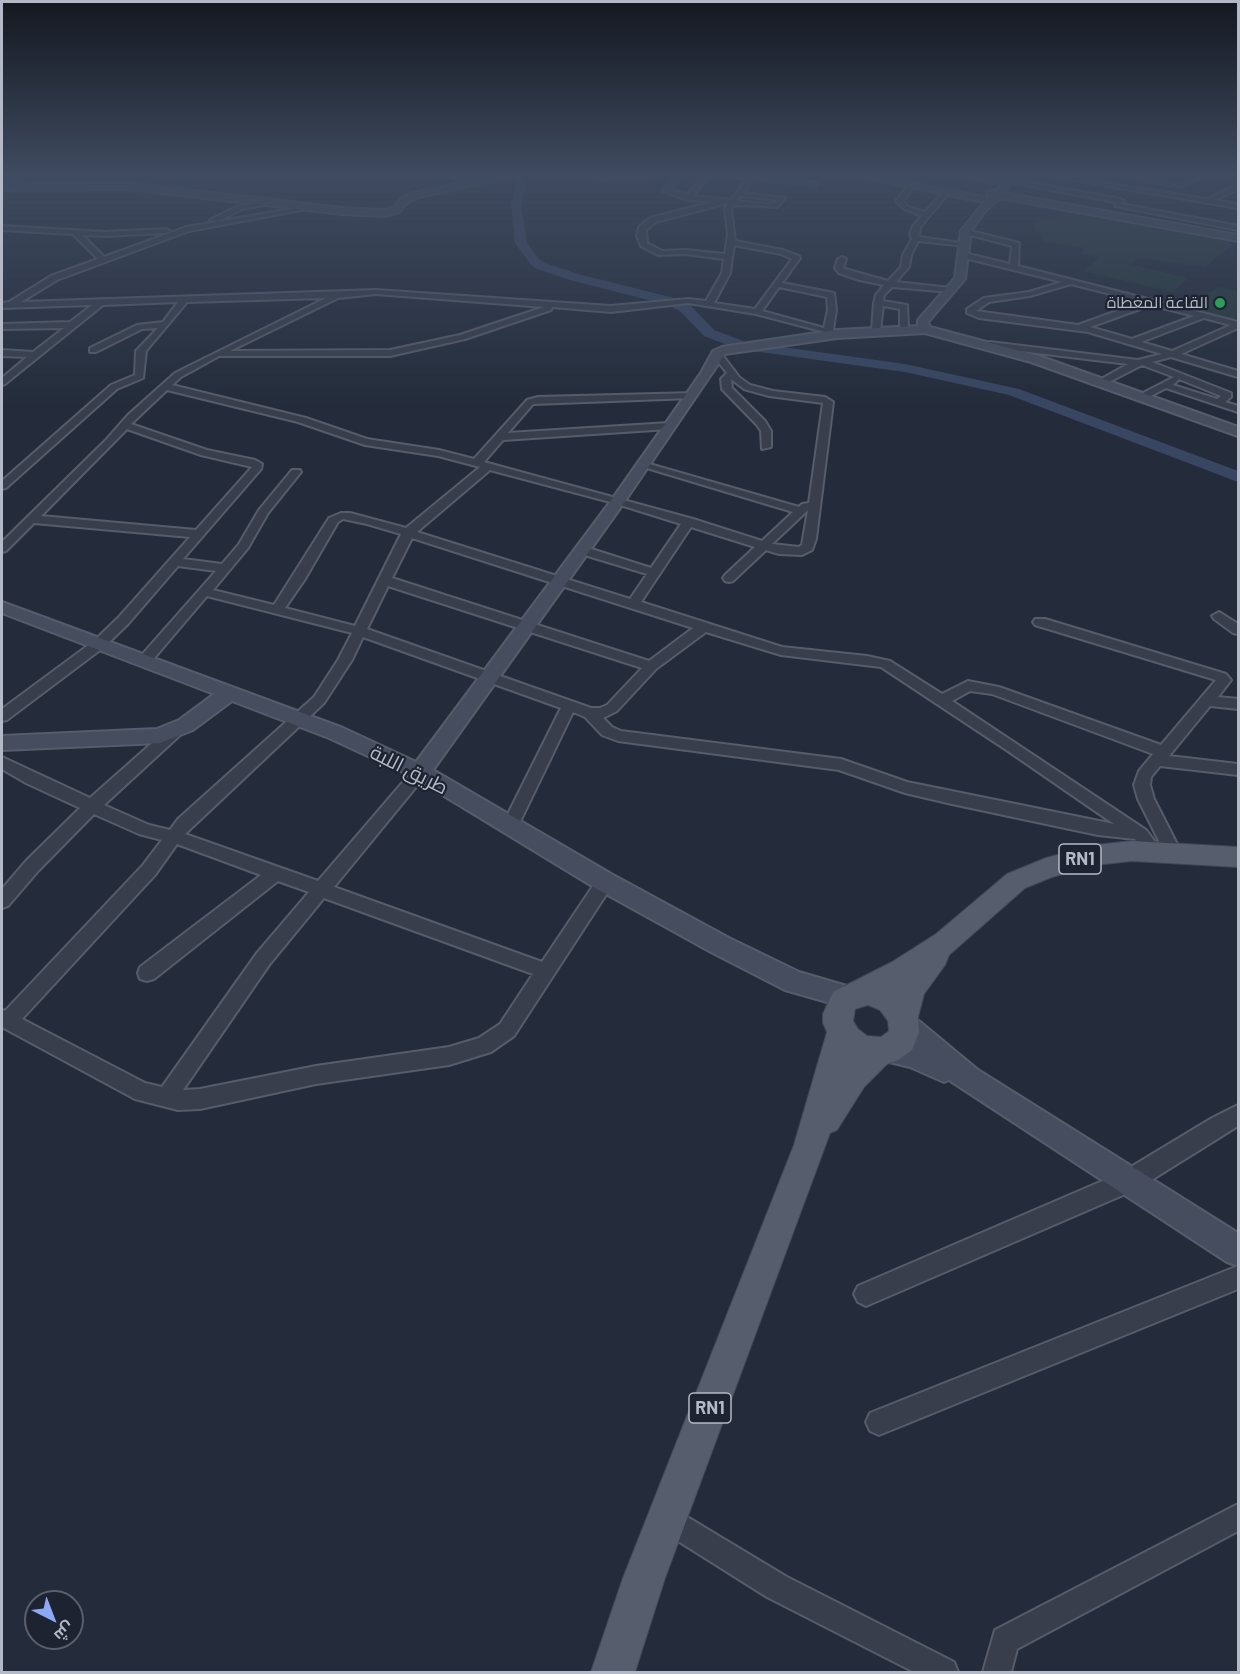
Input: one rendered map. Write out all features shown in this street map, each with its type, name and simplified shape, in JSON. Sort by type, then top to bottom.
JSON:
[{"type":"main road","name":"RN1","points":[[613,1672],[644,1578],[669,1519],[810,1145],[847,1009],[946,942],[1016,881],[1036,872],[1095,855],[1155,845],[1239,857]]},
{"type":"main road","name":"RN1","points":[[810,1145],[852,1077],[883,1051],[901,1040],[911,989],[946,942]]},
{"type":"main road","points":[[883,1051],[862,1048],[847,1009],[881,995],[898,1008],[904,1020]]},
{"type":"street","points":[[95,252],[102,259]]},
{"type":"street","points":[[4,307],[54,278],[122,252]]},
{"type":"street","points":[[661,252],[682,252]]},
{"type":"street","points":[[686,252],[728,258]]},
{"type":"street","points":[[710,303],[726,273],[729,252]]},
{"type":"street","points":[[757,312],[793,262],[794,256],[777,252]]},
{"type":"street","points":[[876,330],[880,296],[905,267],[909,252]]},
{"type":"street","points":[[925,329],[922,322],[960,279],[964,252]]},
{"type":"street","points":[[970,252],[1014,268],[1239,324]]},
{"type":"street","points":[[1014,268],[1016,252]]},
{"type":"street","points":[[842,259],[839,268],[842,271],[891,284],[951,290]]},
{"type":"street","points":[[1071,282],[1030,294],[987,300],[970,311],[979,315],[1076,327],[1134,341],[1239,374]]},
{"type":"street","points":[[776,284],[831,295],[833,333]]},
{"type":"street","points":[[4,307],[400,292],[611,309],[677,301],[710,303],[757,312],[833,333]]},
{"type":"street","points":[[2,548],[164,386],[196,364],[339,295]]},
{"type":"street","points":[[2,486],[114,387],[140,376],[141,351],[184,300]]},
{"type":"street","points":[[2,382],[101,302]]},
{"type":"street","points":[[1039,354],[1053,338],[1076,327],[1152,302]]},
{"type":"street","points":[[878,303],[897,304],[904,307],[906,330]]},
{"type":"street","points":[[217,354],[360,354],[401,351],[462,338],[555,305]]},
{"type":"street","points":[[1106,358],[1134,341],[1204,315]]},
{"type":"street","points":[[93,350],[140,327],[166,324]]},
{"type":"street","points":[[1101,383],[1141,362],[1175,353],[1239,324]]},
{"type":"street","points":[[2,326],[72,326]]},
{"type":"street","points":[[166,1098],[263,959],[420,772],[618,501],[722,352],[833,333],[925,329],[1039,354],[1141,362],[1228,395],[1217,403]]},
{"type":"street","points":[[164,386],[302,420],[365,442],[393,448],[439,453],[689,521],[763,545],[792,552],[802,551],[808,547],[828,402],[822,399],[760,391],[741,383],[733,374],[722,352]]},
{"type":"street","points":[[2,353],[34,356]]},
{"type":"street","points":[[1039,354],[1101,383],[1144,396],[1239,432]]},
{"type":"street","points":[[733,374],[726,379],[726,388],[761,423],[766,431],[766,447]]},
{"type":"street","points":[[1144,396],[1181,377]]},
{"type":"street","points":[[1164,386],[1239,409]]},
{"type":"street","points":[[605,882],[507,1030],[484,1046],[449,1056],[316,1075],[200,1100],[166,1098],[142,1092],[5,1019],[119,904],[184,823],[319,700],[360,631],[408,533],[482,465],[500,437],[526,405],[538,400],[692,394]]},
{"type":"street","points":[[2,716],[99,644],[176,562],[257,467],[257,464],[205,453],[124,425]]},
{"type":"street","points":[[500,437],[669,426]]},
{"type":"street","points":[[642,465],[801,512]]},
{"type":"street","points":[[145,660],[206,592],[244,545],[263,512],[296,472]]},
{"type":"street","points":[[729,578],[814,500]]},
{"type":"street","points":[[277,611],[299,579],[333,520],[341,516],[350,516],[789,653],[877,662],[895,670],[942,700],[1155,845]]},
{"type":"street","points":[[33,519],[200,534]]},
{"type":"street","points":[[633,603],[689,521]]},
{"type":"street","points":[[582,550],[652,572]]},
{"type":"street","points":[[176,562],[225,568]]},
{"type":"street","points":[[384,580],[651,666]]},
{"type":"street","points":[[206,592],[360,631],[590,713],[602,713],[612,708],[651,666],[703,627]]},
{"type":"street","name":"طريق اللبة","points":[[2,607],[300,719],[420,772],[605,882],[720,945],[847,1009]]},
{"type":"street","points":[[1219,616],[1239,630]]},
{"type":"street","points":[[1040,622],[1215,673],[1224,680],[1144,775],[1142,785],[1155,845]]},
{"type":"street","points":[[942,700],[961,688],[975,686],[994,690],[1161,756],[1239,770]]},
{"type":"street","points":[[2,901],[39,858],[92,806],[174,732],[229,693]]},
{"type":"street","points":[[1208,701],[1239,704]]},
{"type":"street","points":[[510,826],[569,706]]},
{"type":"street","points":[[590,713],[607,731],[618,736],[841,765],[905,787],[1098,829],[1155,845]]},
{"type":"street","points":[[2,743],[160,736],[174,732]]},
{"type":"street","points":[[2,762],[32,779],[145,830],[175,837],[546,971]]},
{"type":"street","points":[[147,973],[275,874]]},
{"type":"street","points":[[904,1020],[968,1078],[1239,1251]]},
{"type":"street","points":[[883,1051],[913,1055],[968,1078]]},
{"type":"street","points":[[866,1294],[1129,1181],[1239,1115]]},
{"type":"street","points":[[879,1422],[1239,1278]]},
{"type":"street","points":[[997,1672],[1005,1640],[1239,1517]]},
{"type":"street","points":[[669,1519],[777,1587],[944,1672]]},
{"type":"shaded area","points":[[1083,252],[1223,252],[1205,267],[1138,258],[1131,264],[1107,259],[1188,278],[1172,292],[1083,271],[1100,257],[1082,254]]},
{"type":"shaded area","name":"القاعة المغطاة","points":[[1219,287],[1238,291],[1238,317],[1231,321],[1188,310],[1188,306],[1197,306],[1209,293]]},
{"type":"waterway","points":[[528,252],[541,266],[574,277],[673,302],[686,309],[709,333],[743,346],[905,368],[1014,392],[1238,477]]},
{"type":"place","name":"القاعة المغطاة","points":[[1220,303]]}]
